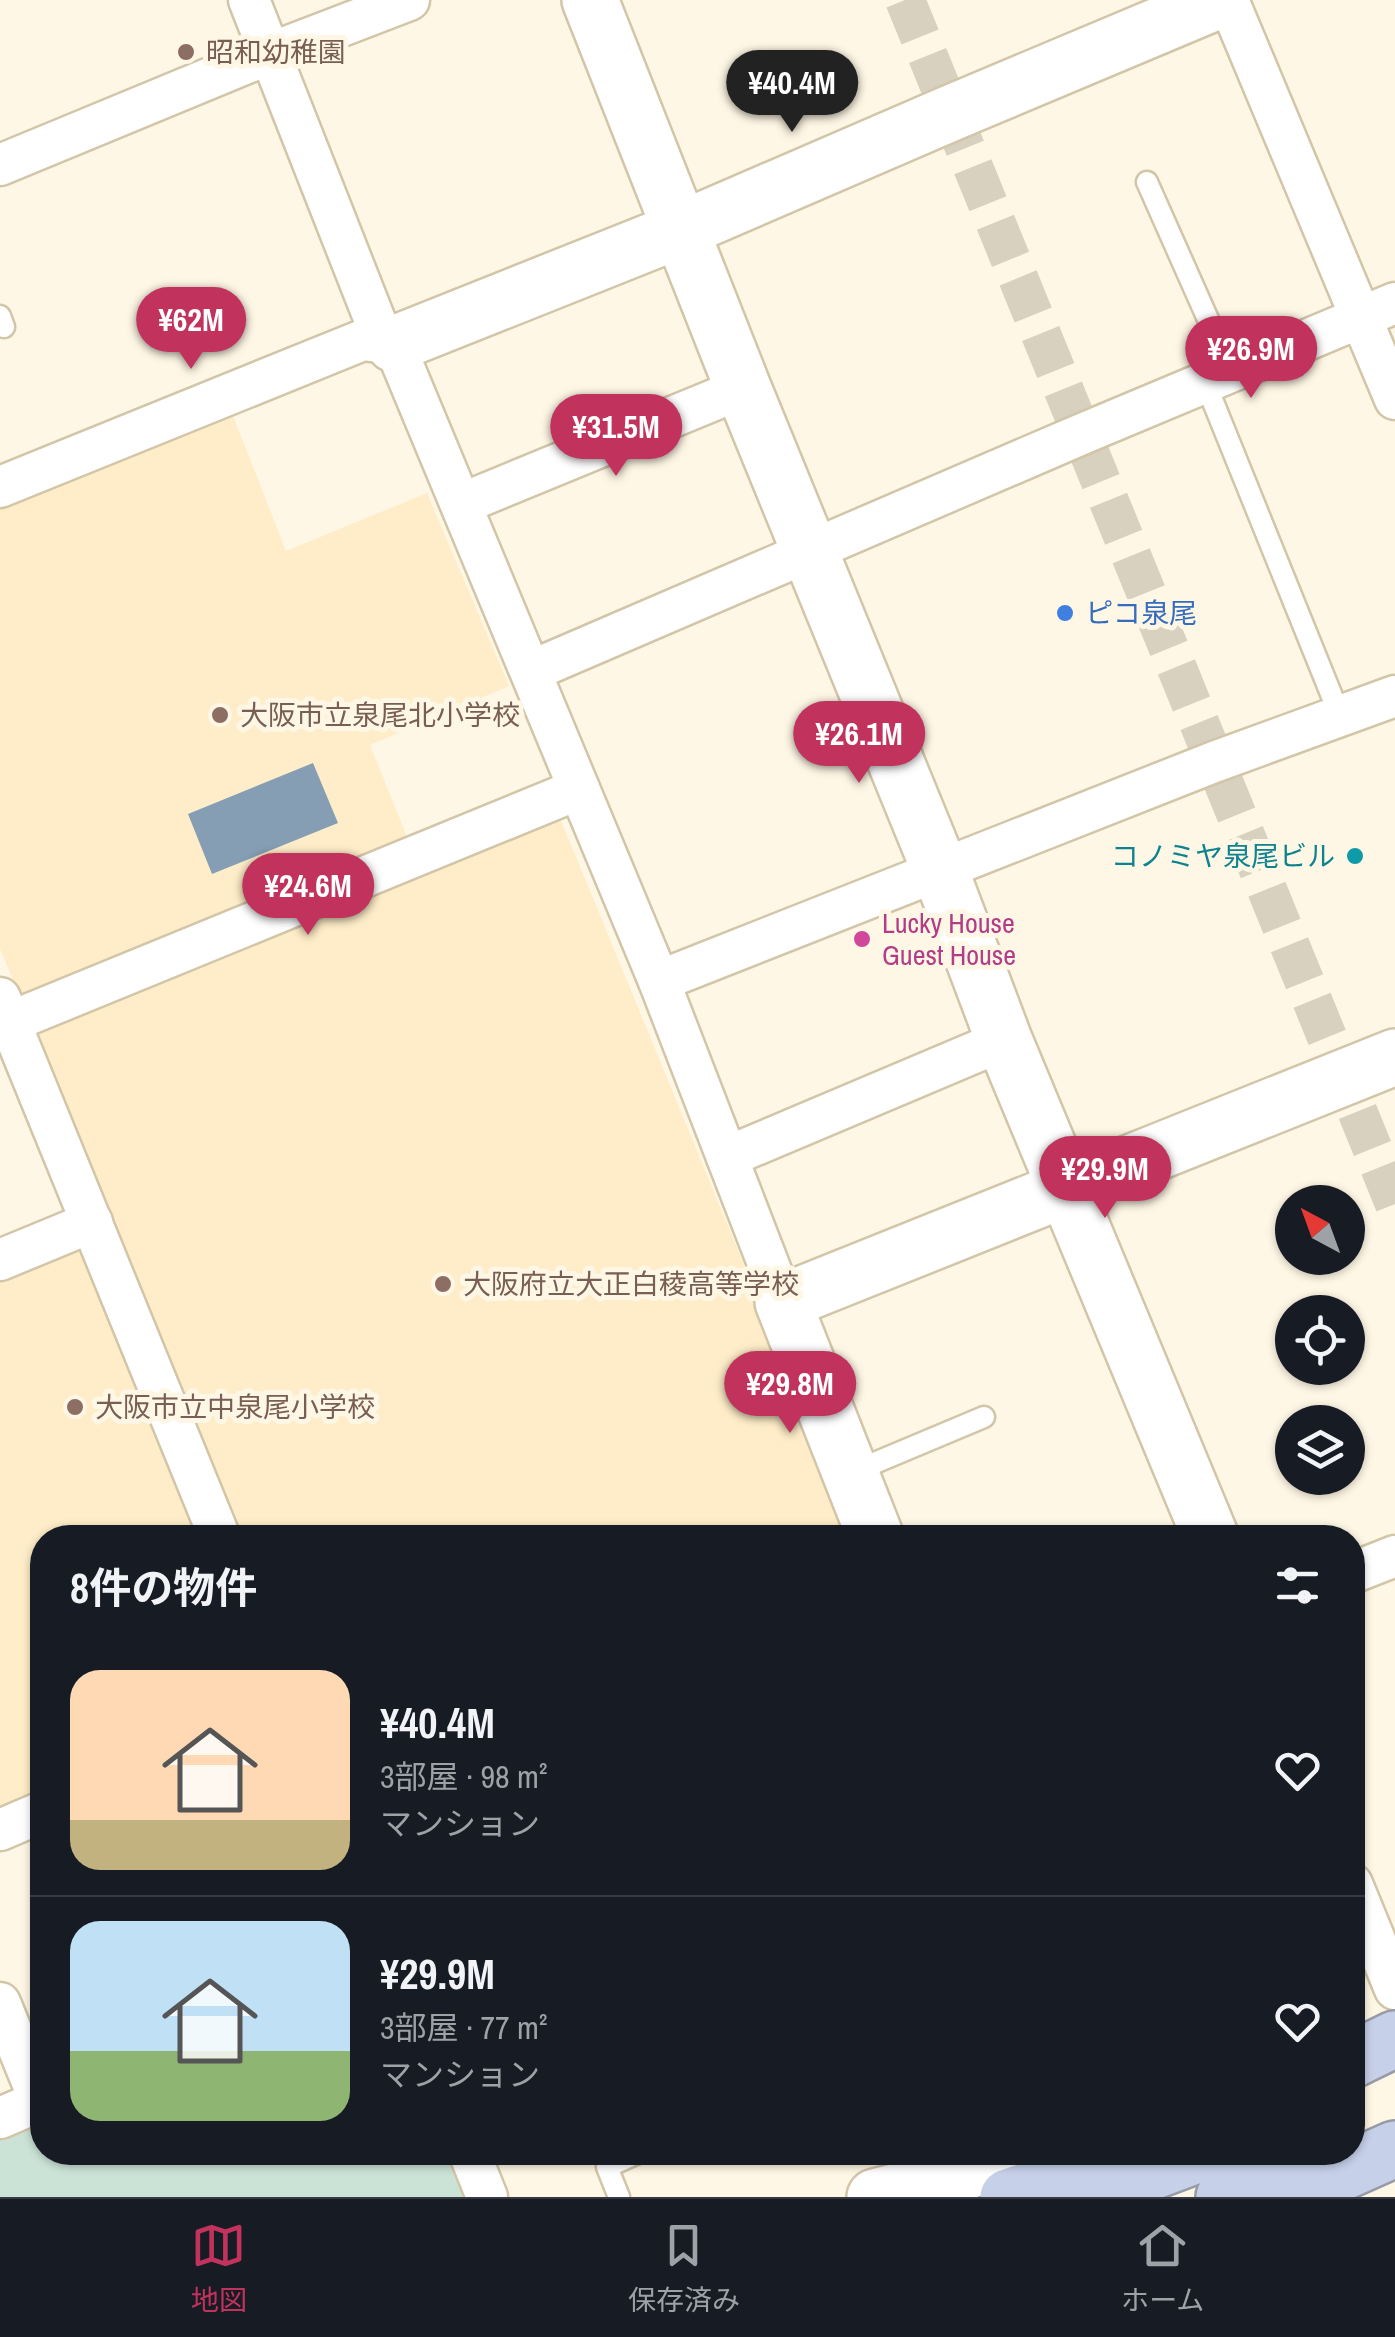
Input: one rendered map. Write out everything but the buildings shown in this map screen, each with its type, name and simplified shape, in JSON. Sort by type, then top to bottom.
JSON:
[{"type":"highway","points":[[1365,2053],[1395,2038]]},
{"type":"highway","points":[[1365,2088],[1395,2076]]},
{"type":"highway","points":[[1365,2139],[1395,2126]]},
{"type":"highway","points":[[1365,2162],[1395,2148]]},
{"type":"highway","points":[[1008,2197],[1100,2165]]},
{"type":"highway","points":[[1085,2197],[1170,2165]]},
{"type":"highway","points":[[1224,2197],[1301,2165]]},
{"type":"highway","points":[[1287,2197],[1358,2165]]},
{"type":"street","points":[[250,0],[378,328],[394,344],[659,981],[871,1525]]},
{"type":"street","points":[[0,166],[409,0]]},
{"type":"street","points":[[590,0],[940,870],[1004,1040],[1207,1525]]},
{"type":"street","points":[[0,487],[363,340],[394,344],[680,230],[1220,0]]},
{"type":"street","points":[[1228,0],[1378,310],[1395,398]]},
{"type":"street","points":[[531,671],[1378,310]]},
{"type":"street","points":[[461,504],[744,388]]},
{"type":"street","points":[[659,981],[1214,762],[1395,696]]},
{"type":"street","points":[[215,1525],[3,1014],[579,789]]},
{"type":"street","points":[[727,1157],[1004,1040]]},
{"type":"street","points":[[783,1302],[1395,1057]]},
{"type":"street","points":[[0,1260],[92,1222]]},
{"type":"street","points":[[1365,1568],[1395,1556]]},
{"type":"street","points":[[0,1830],[30,1817]]},
{"type":"street","points":[[1365,1916],[1395,1989]]},
{"type":"street","points":[[0,2004],[30,2075]]},
{"type":"street","points":[[1365,2045],[1395,2038]]},
{"type":"street","points":[[0,2118],[30,2106]]},
{"type":"street","points":[[1351,2197],[1395,2162]]},
{"type":"street","points":[[474,2165],[487,2197]]},
{"type":"street","points":[[875,2197],[986,2165]]},
{"type":"lane","points":[[1147,182],[1340,716]]},
{"type":"lane","points":[[851,1473],[984,1416]]},
{"type":"lane","points":[[611,2165],[607,2167],[619,2197]]},
{"type":"shaded area","name":"大阪市立泉尾北小学校","points":[[230,408],[286,551],[427,493],[509,686],[370,745],[409,842],[22,1001],[0,949],[0,502]]},
{"type":"shaded area","name":"大阪府立大正白稜高等学校","points":[[558,813],[851,1525],[231,1525],[30,1031]]},
{"type":"shaded area","name":"大阪市立中泉尾小学校","points":[[83,1243],[198,1525],[30,1525],[30,1804],[0,1816],[0,1277]]},
{"type":"green space","points":[[30,2122],[30,2165],[456,2165],[469,2197],[0,2197],[0,2133]]},
{"type":"water","points":[[313,763],[338,823],[212,874],[188,814]]},
{"type":"tunnel","points":[[905,0],[1395,1204]]},
{"type":"place","name":"昭和幼稚園","points":[[186,52]]},
{"type":"place","name":"ピコ泉尾","points":[[1065,613]]},
{"type":"place","name":"大阪市立泉尾北小学校","points":[[220,715]]},
{"type":"place","name":"コノミヤ泉尾ビル","points":[[1355,856]]},
{"type":"place","name":"Lucky House Guest House","points":[[862,939]]},
{"type":"place","name":"大阪府立大正白稜高等学校","points":[[443,1284]]},
{"type":"place","name":"大阪市立中泉尾小学校","points":[[75,1407]]}]
